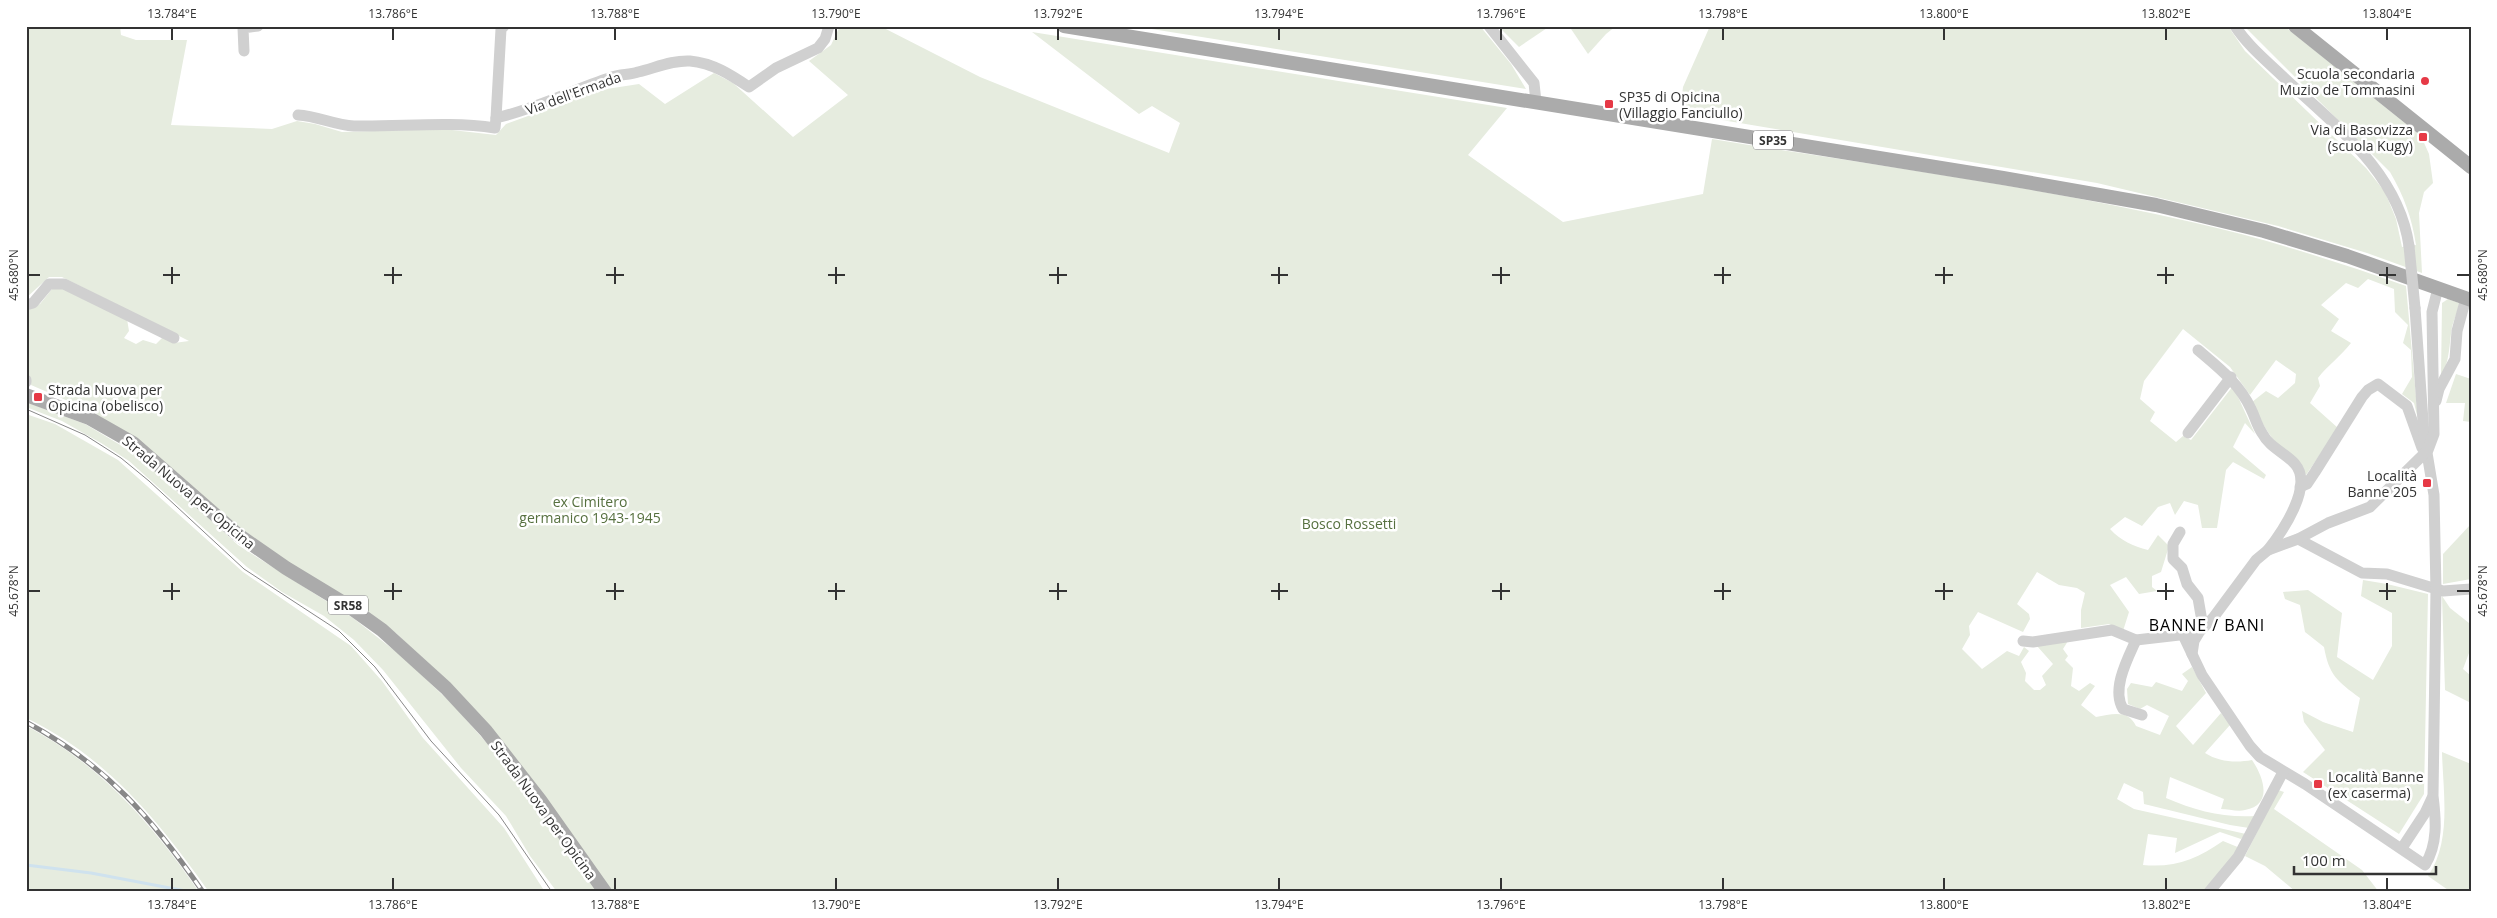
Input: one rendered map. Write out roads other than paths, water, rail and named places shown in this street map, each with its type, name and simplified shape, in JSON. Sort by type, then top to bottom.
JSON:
[{"type":"main road","name":"SP35","points":[[1064,26],[2156,205],[2264,231],[2347,256],[2469,298]]},
{"type":"main road","points":[[2295,26],[2471,167]]},
{"type":"main road","name":"Strada Nuova per Opicina","points":[[26,395],[89,418],[133,443],[237,534],[286,568],[347,605],[402,648],[446,688],[491,737],[540,800],[605,892]]},
{"type":"street","points":[[244,50],[243,28],[258,26]]},
{"type":"street","points":[[496,118],[501,29],[504,26]]},
{"type":"street","name":"Via dell'Ermada","points":[[298,115],[313,116],[338,125],[428,123],[496,128],[496,118],[528,110],[610,78],[675,62],[690,61],[709,64],[728,72],[749,87],[776,68],[818,48],[825,39],[829,26]]},
{"type":"street","points":[[1490,26],[1534,83],[1536,102]]},
{"type":"street","points":[[2183,635],[2202,675],[2250,746],[2260,757],[2402,848],[2425,865],[2432,850],[2435,827],[2433,796],[2436,590],[2434,495],[2424,435],[2415,308],[2405,220],[2383,177],[2354,145],[2262,57],[2235,26]]},
{"type":"street","points":[[26,305],[32,303],[48,284],[64,284],[174,338]]},
{"type":"street","points":[[2268,550],[2298,539],[2328,523],[2370,507],[2428,450],[2434,434],[2432,312],[2438,288]]},
{"type":"street","points":[[2434,413],[2439,389],[2454,359],[2456,331],[2469,298]]},
{"type":"street","points":[[2192,654],[2194,641],[2202,629],[2213,618],[2256,560],[2268,550],[2280,534],[2297,503],[2300,487],[2299,471],[2296,466],[2267,441],[2245,398],[2231,377],[2198,350]]},
{"type":"street","points":[[2188,433],[2231,377]]},
{"type":"street","points":[[2300,487],[2307,484],[2362,397],[2368,390],[2378,384],[2411,411],[2418,441],[2422,448],[2428,450]]},
{"type":"street","points":[[2180,532],[2174,544],[2173,559],[2182,568],[2187,584],[2198,598],[2202,629]]},
{"type":"street","points":[[2298,539],[2362,573],[2387,574],[2436,590],[2452,592],[2471,590]]},
{"type":"street","points":[[2024,641],[2034,642],[2112,630],[2136,640],[2183,635],[2202,629]]},
{"type":"street","points":[[2136,640],[2124,671],[2120,704],[2123,709],[2142,715]]},
{"type":"street","points":[[2209,892],[2238,857],[2283,772]]},
{"type":"street","points":[[2402,848],[2423,816],[2433,796]]},
{"type":"street","points":[[2423,816],[2429,819],[2435,827]]},
{"type":"waterway","points":[[26,865],[91,873],[191,892]]},
{"type":"tram line","points":[[26,409],[85,435],[121,458],[149,481],[244,569],[339,631],[375,667],[431,741],[499,815],[552,892]]},
{"type":"railway","points":[[26,722],[80,756],[125,795],[165,840],[203,892]]},
{"type":"place","name":"Scuola secondaria Muzio de Tommasini","points":[[2425,81]]},
{"type":"place","name":"SP35 di Opicina (Villaggio Fanciullo)","points":[[1609,104]]},
{"type":"place","name":"Via di Basovizza (scuola Kugy)","points":[[2423,137]]},
{"type":"place","name":"Strada Nuova per Opicina (obelisco)","points":[[38,397]]},
{"type":"place","name":"Località Banne 205","points":[[2427,483]]},
{"type":"place","name":"Località Banne (ex caserma)","points":[[2318,784]]},
{"type":"district","name":"BANNE / BANI","points":[[2207,625]]},
{"type":"park label","name":"ex Cimitero germanico 1943-1945","points":[[590,510]]},
{"type":"park label","name":"Bosco Rossetti","points":[[1349,523]]}]
